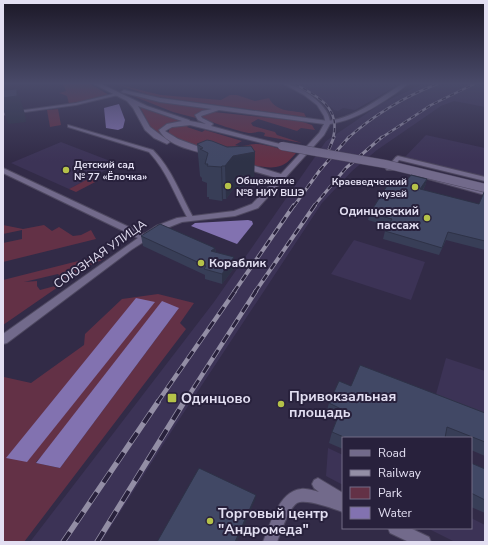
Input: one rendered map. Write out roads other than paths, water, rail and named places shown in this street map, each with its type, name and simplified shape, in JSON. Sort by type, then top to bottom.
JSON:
[{"type":"street","points":[[3,114],[39,109]]},
{"type":"street","points":[[138,109],[143,122],[153,134],[173,145],[217,157],[175,141],[161,132],[166,126],[178,124],[203,124]]},
{"type":"street","points":[[157,109],[203,124],[283,144],[385,164],[485,188]]},
{"type":"street","points":[[162,109],[203,124]]},
{"type":"street","points":[[232,109],[328,123],[347,119],[363,109]]},
{"type":"street","points":[[321,109],[326,115],[328,123]]},
{"type":"street","points":[[203,124],[198,117],[199,114],[213,110],[244,111]]},
{"type":"street","name":"СОЮЗНАЯ УЛИЦА","points":[[3,340],[144,237],[167,225],[191,219],[235,213],[255,206],[322,134],[328,123]]},
{"type":"street","points":[[70,126],[151,151],[157,157],[170,179],[191,219]]},
{"type":"street","points":[[283,144],[390,160],[485,183]]},
{"type":"street","points":[[485,179],[398,158],[389,169],[485,193]]},
{"type":"street","points":[[234,164],[282,177]]},
{"type":"street","points":[[3,170],[144,237]]},
{"type":"street","points":[[315,490],[342,505]]},
{"type":"street","points":[[270,542],[288,500],[298,494],[315,490],[342,500]]},
{"type":"street","points":[[397,529],[424,542]]},
{"type":"water","points":[[104,109],[121,109],[125,120],[123,128],[118,130],[106,128]]},
{"type":"water","points":[[252,221],[253,224],[237,244],[191,226],[195,223]]},
{"type":"water","points":[[136,298],[155,302],[27,462],[6,458]]},
{"type":"water","points":[[162,301],[179,308],[60,468],[36,463]]},
{"type":"railway","points":[[330,109],[334,119],[335,128],[333,138]]},
{"type":"railway","points":[[349,137],[386,109]]},
{"type":"railway","points":[[381,138],[424,109]]},
{"type":"railway","points":[[329,149],[334,137]]},
{"type":"railway","points":[[294,206],[320,170],[349,137]]},
{"type":"railway","points":[[314,206],[346,168],[382,137]]},
{"type":"railway","points":[[234,292],[294,205]]},
{"type":"railway","points":[[255,292],[315,205]]},
{"type":"railway","points":[[157,403],[235,291]]},
{"type":"railway","points":[[184,403],[256,291]]},
{"type":"railway","points":[[63,542],[158,402]]},
{"type":"railway","points":[[97,542],[184,402]]},
{"type":"place","name":"Детский сад № 77 «Ёлочка»","points":[[66,170]]},
{"type":"place","name":"Общежитие №8 НИУ ВШЭ","points":[[228,186]]},
{"type":"place","name":"Краеведческий музей","points":[[415,187]]},
{"type":"place","name":"Одинцовский пассаж","points":[[427,218]]},
{"type":"place","name":"Кораблик","points":[[201,263]]},
{"type":"place","name":"Одинцово","points":[[172,398]]},
{"type":"place","name":"Привокзальная площадь","points":[[281,404]]},
{"type":"place","name":"Торговый центр \"Андромеда\"","points":[[210,521]]}]
